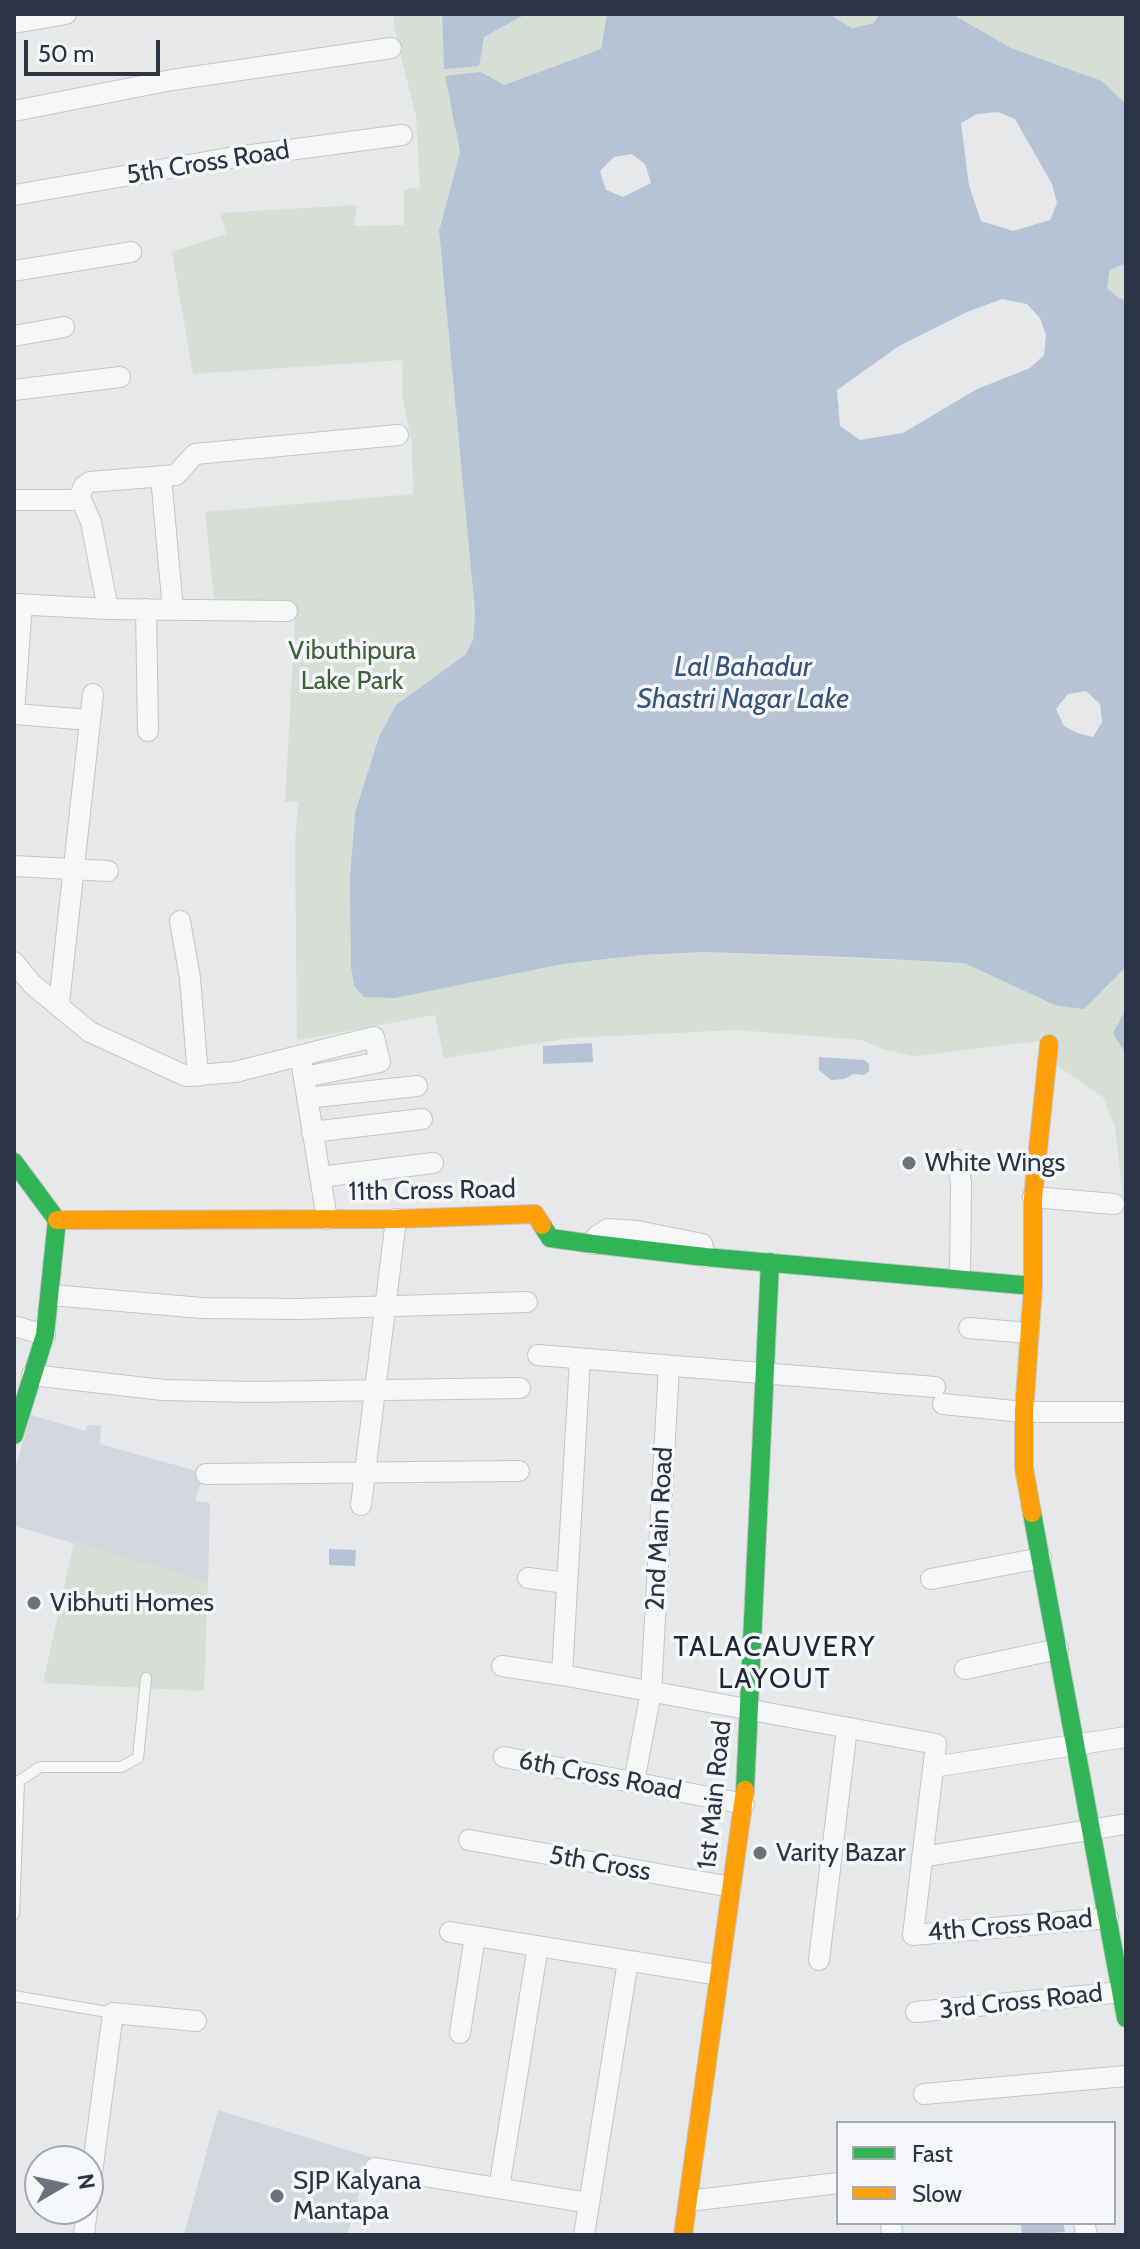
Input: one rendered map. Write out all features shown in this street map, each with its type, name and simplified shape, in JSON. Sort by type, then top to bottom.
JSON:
[{"type":"street","points":[[14,23],[66,14]]},
{"type":"street","points":[[14,111],[172,80],[391,48]]},
{"type":"street","name":"5th Cross Road","points":[[14,195],[229,158],[402,135]]},
{"type":"street","points":[[14,271],[131,252]]},
{"type":"street","points":[[14,336],[64,327]]},
{"type":"street","points":[[14,390],[120,377]]},
{"type":"street","points":[[78,500],[84,486],[90,482],[178,474],[195,454],[398,435]]},
{"type":"street","points":[[161,477],[173,610]]},
{"type":"street","points":[[14,500],[78,500],[83,504],[91,522],[108,609]]},
{"type":"street","points":[[90,720],[14,713],[18,604],[108,609],[287,611]]},
{"type":"street","points":[[146,609],[148,731]]},
{"type":"street","points":[[59,1003],[93,694]]},
{"type":"street","points":[[14,866],[108,871]]},
{"type":"street","points":[[180,921],[190,978],[198,1076]]},
{"type":"street","points":[[14,962],[32,984],[59,1003],[90,1032],[177,1074],[198,1076],[235,1072],[374,1037],[380,1062],[304,1077]]},
{"type":"street","points":[[1049,1044],[1033,1197],[1033,1286],[1024,1412],[1024,1468],[1092,1829],[1113,1912],[1126,2018]]},
{"type":"street","points":[[301,1054],[327,1219]]},
{"type":"street","points":[[307,1098],[417,1086]]},
{"type":"street","points":[[312,1132],[422,1119]]},
{"type":"street","points":[[957,1160],[961,1183],[960,1279]]},
{"type":"street","points":[[14,1162],[57,1220],[45,1335],[16,1423]]},
{"type":"street","points":[[320,1177],[433,1163]]},
{"type":"street","points":[[1033,1197],[1114,1204]]},
{"type":"street","name":"11th Cross Road","points":[[57,1220],[396,1219],[535,1214],[550,1238],[593,1244]]},
{"type":"street","points":[[361,1505],[396,1219]]},
{"type":"street","points":[[593,1244],[597,1236],[608,1229],[637,1231],[702,1244],[705,1257],[1033,1286]]},
{"type":"street","name":"1st Main Road","points":[[683,2235],[744,1804],[770,1262]]},
{"type":"street","points":[[51,1295],[202,1308],[527,1302]]},
{"type":"street","points":[[14,1326],[45,1335]]},
{"type":"street","points":[[969,1328],[1029,1333]]},
{"type":"street","points":[[538,1355],[766,1374],[939,1396],[1024,1412],[1126,1412]]},
{"type":"street","points":[[562,1675],[580,1359]]},
{"type":"street","name":"2nd Main Road","points":[[634,1782],[651,1692],[669,1366]]},
{"type":"street","points":[[32,1375],[163,1390],[255,1392],[520,1388]]},
{"type":"street","points":[[206,1474],[519,1471]]},
{"type":"street","points":[[931,1579],[1041,1558]]},
{"type":"street","points":[[528,1578],[566,1583]]},
{"type":"street","points":[[965,1669],[1058,1649]]},
{"type":"street","points":[[502,1666],[936,1744],[922,1857],[1126,1824]]},
{"type":"street","points":[[819,1960],[847,1728]]},
{"type":"street","points":[[933,1767],[1126,1737]]},
{"type":"street","name":"6th Cross Road","points":[[504,1757],[744,1804]]},
{"type":"street","name":"5th Cross","points":[[469,1840],[731,1887]]},
{"type":"street","name":"4th Cross Road","points":[[922,1857],[913,1935],[1113,1912]]},
{"type":"street","points":[[450,1932],[718,1975]]},
{"type":"street","points":[[460,2033],[475,1936]]},
{"type":"street","points":[[499,2188],[538,1946]]},
{"type":"street","points":[[584,2235],[628,1961]]},
{"type":"street","name":"3rd Cross Road","points":[[916,2012],[1124,1991]]},
{"type":"street","points":[[96,2145],[113,2013],[196,2021]]},
{"type":"street","points":[[924,2094],[1126,2076]]},
{"type":"street","points":[[375,2168],[589,2203]]},
{"type":"street","points":[[689,2201],[836,2183]]},
{"type":"lane","points":[[14,1914],[19,1781],[40,1767],[121,1767],[138,1758],[146,1678]]},
{"type":"lane","points":[[14,1996],[113,2013]]},
{"type":"shaded area","points":[[31,1415],[85,1431],[88,1425],[101,1425],[100,1444],[204,1473],[195,1501],[210,1503],[208,1582],[14,1526],[14,1473]]},
{"type":"shaded area","name":"SJP Kalyana Mantapa","points":[[218,2110],[370,2157],[347,2235],[184,2235]]},
{"type":"green space","name":"Vibuthipura Lake Park","points":[[393,14],[442,14],[444,68],[484,37],[526,14],[607,14],[601,49],[504,85],[489,79],[445,76],[460,152],[439,231],[475,612],[473,640],[466,654],[396,705],[395,998],[563,964],[703,952],[964,963],[1057,1006],[1103,991],[1126,967],[1126,1228],[1115,1126],[1103,1097],[1056,1065],[1040,1041],[914,1056],[882,1049],[862,1040],[737,1030],[571,1038],[444,1058],[435,1015],[297,1040],[295,845],[298,802],[285,802],[296,603],[214,599],[205,512],[413,494],[412,444],[402,395],[403,360],[193,374],[172,252],[226,234],[220,213],[357,205],[354,226],[404,225],[404,190],[420,187],[416,116]]},
{"type":"green space","points":[[829,14],[879,14],[874,23],[852,28]]},
{"type":"green space","points":[[952,14],[1126,14],[1126,104],[1102,81],[1011,48]]},
{"type":"green space","points":[[1126,263],[1126,301],[1107,288],[1110,270]]},
{"type":"green space","points":[[74,1542],[208,1582],[204,1691],[43,1683]]},
{"type":"water","points":[[442,14],[526,14],[484,37],[479,66],[444,69]]},
{"type":"water","name":"Lal Bahadur Shastri Nagar Lake","points":[[607,14],[829,14],[852,28],[874,23],[879,14],[952,14],[1011,48],[1102,81],[1126,104],[1126,263],[1110,270],[1107,288],[1126,301],[1126,967],[1084,1009],[1057,1006],[964,963],[703,952],[563,964],[395,998],[364,997],[354,986],[350,878],[355,813],[379,737],[396,705],[466,654],[473,640],[475,612],[439,231],[460,152],[445,76],[481,72],[504,85],[601,49]],"holes":[[[998,112],[1015,119],[1052,184],[1057,203],[1050,220],[1013,231],[981,221],[969,186],[961,123],[977,114]],[[632,154],[645,164],[651,183],[623,197],[606,190],[600,171],[614,157]],[[1002,299],[1027,304],[1040,318],[1046,335],[1044,355],[1030,368],[977,389],[903,433],[860,440],[840,426],[837,390],[899,346],[967,312]],[[1086,691],[1100,704],[1102,722],[1093,737],[1064,726],[1056,709],[1068,694]]]},
{"type":"water","points":[[1126,1009],[1126,1054],[1113,1033]]},
{"type":"water","points":[[592,1043],[593,1062],[543,1064],[543,1046]]},
{"type":"water","points":[[819,1057],[864,1060],[869,1064],[869,1071],[864,1075],[854,1074],[831,1080],[819,1070]]},
{"type":"water","points":[[329,1549],[356,1550],[355,1566],[329,1565]]},
{"type":"water","points":[[1021,2225],[1063,2225],[1065,2232],[1022,2235]]},
{"type":"traffic: fast","points":[[14,1162],[57,1220],[45,1335],[14,1435]]},
{"type":"traffic: fast","points":[[542,1225],[550,1238],[593,1244],[1033,1286]]},
{"type":"traffic: fast","points":[[745,1790],[770,1262]]},
{"type":"traffic: fast","points":[[1032,1513],[1126,2018]]},
{"type":"traffic: slow","points":[[1032,1513],[1024,1468],[1024,1412],[1033,1286],[1033,1197],[1049,1044]]},
{"type":"traffic: slow","points":[[57,1220],[396,1219],[535,1214],[542,1225]]},
{"type":"traffic: slow","points":[[683,2235],[745,1790]]},
{"type":"place","name":"White Wings","points":[[909,1163]]},
{"type":"place","name":"Vibhuti Homes","points":[[34,1603]]},
{"type":"place","name":"Varity Bazar","points":[[760,1853]]},
{"type":"place","name":"SJP Kalyana Mantapa","points":[[277,2196]]},
{"type":"district","name":"TALACAUVERY LAYOUT","points":[[775,1664]]}]
